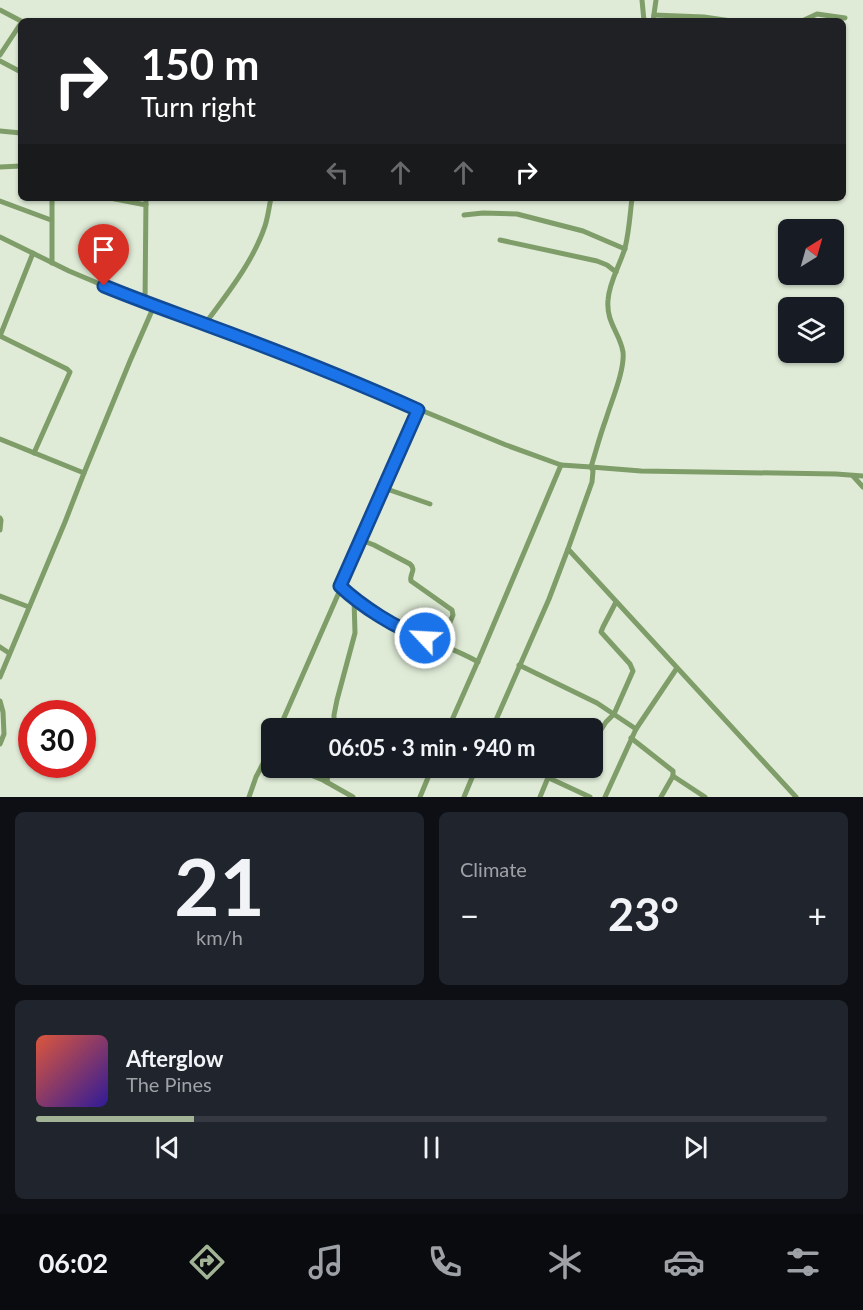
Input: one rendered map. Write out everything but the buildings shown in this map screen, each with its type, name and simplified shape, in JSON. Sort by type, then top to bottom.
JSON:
[{"type":"street","points":[[642,0],[644,18]]},
{"type":"street","points":[[656,0],[654,18],[711,18]]},
{"type":"street","points":[[0,10],[18,20]]},
{"type":"street","points":[[808,18],[817,14],[845,18]]},
{"type":"street","points":[[0,55],[18,27]]},
{"type":"street","points":[[0,61],[18,70]]},
{"type":"street","points":[[0,131],[18,133]]},
{"type":"street","points":[[0,166],[18,166]]},
{"type":"street","points":[[0,201],[51,220]]},
{"type":"street","points":[[52,201],[52,263]]},
{"type":"street","points":[[145,303],[146,201]]},
{"type":"street","points":[[205,324],[238,279],[261,238],[270,201]]},
{"type":"street","points":[[497,718],[545,608],[592,482],[591,467],[623,361],[621,346],[608,312],[608,299],[625,249],[632,201]]},
{"type":"street","points":[[464,215],[517,214],[584,231],[625,249]]},
{"type":"street","points":[[0,237],[52,263],[145,303],[205,324],[561,465],[641,471],[863,476]]},
{"type":"street","points":[[500,240],[597,261],[616,272]]},
{"type":"street","points":[[33,253],[0,336],[70,372],[34,453]]},
{"type":"street","points":[[0,677],[154,306]]},
{"type":"street","points":[[284,718],[418,410]]},
{"type":"street","points":[[0,439],[84,473]]},
{"type":"street","points":[[453,718],[561,465]]},
{"type":"street","points":[[853,476],[863,487]]},
{"type":"street","points":[[384,488],[430,504]]},
{"type":"street","points":[[0,518],[2,520],[0,530]]},
{"type":"street","points":[[361,540],[410,564],[413,568],[411,581],[453,610],[441,644]]},
{"type":"street","points":[[568,549],[796,797]]},
{"type":"street","points":[[340,586],[366,608],[409,632],[478,662]]},
{"type":"street","points":[[0,596],[29,607]]},
{"type":"street","points":[[334,718],[355,633],[354,599]]},
{"type":"street","points":[[603,727],[614,714],[633,671],[630,664],[602,632],[616,602]]},
{"type":"street","points":[[0,646],[9,653]]},
{"type":"street","points":[[519,665],[597,703],[636,729]]},
{"type":"street","points":[[605,797],[631,738],[676,668]]},
{"type":"street","points":[[0,701],[4,734],[0,744]]},
{"type":"street","points":[[631,738],[671,768],[674,773],[661,797]]},
{"type":"street","points":[[249,797],[261,769]]},
{"type":"street","points":[[673,776],[705,797]]},
{"type":"street","points":[[317,778],[353,797]]},
{"type":"street","points":[[327,782],[328,778]]},
{"type":"street","points":[[420,797],[428,778]]},
{"type":"street","points":[[464,797],[472,778]]},
{"type":"street","points":[[540,797],[549,778]]},
{"type":"street","points":[[551,778],[590,797]]},
{"type":"route","points":[[104,286],[384,394],[418,410],[340,586],[366,608],[409,632],[425,638]]}]
